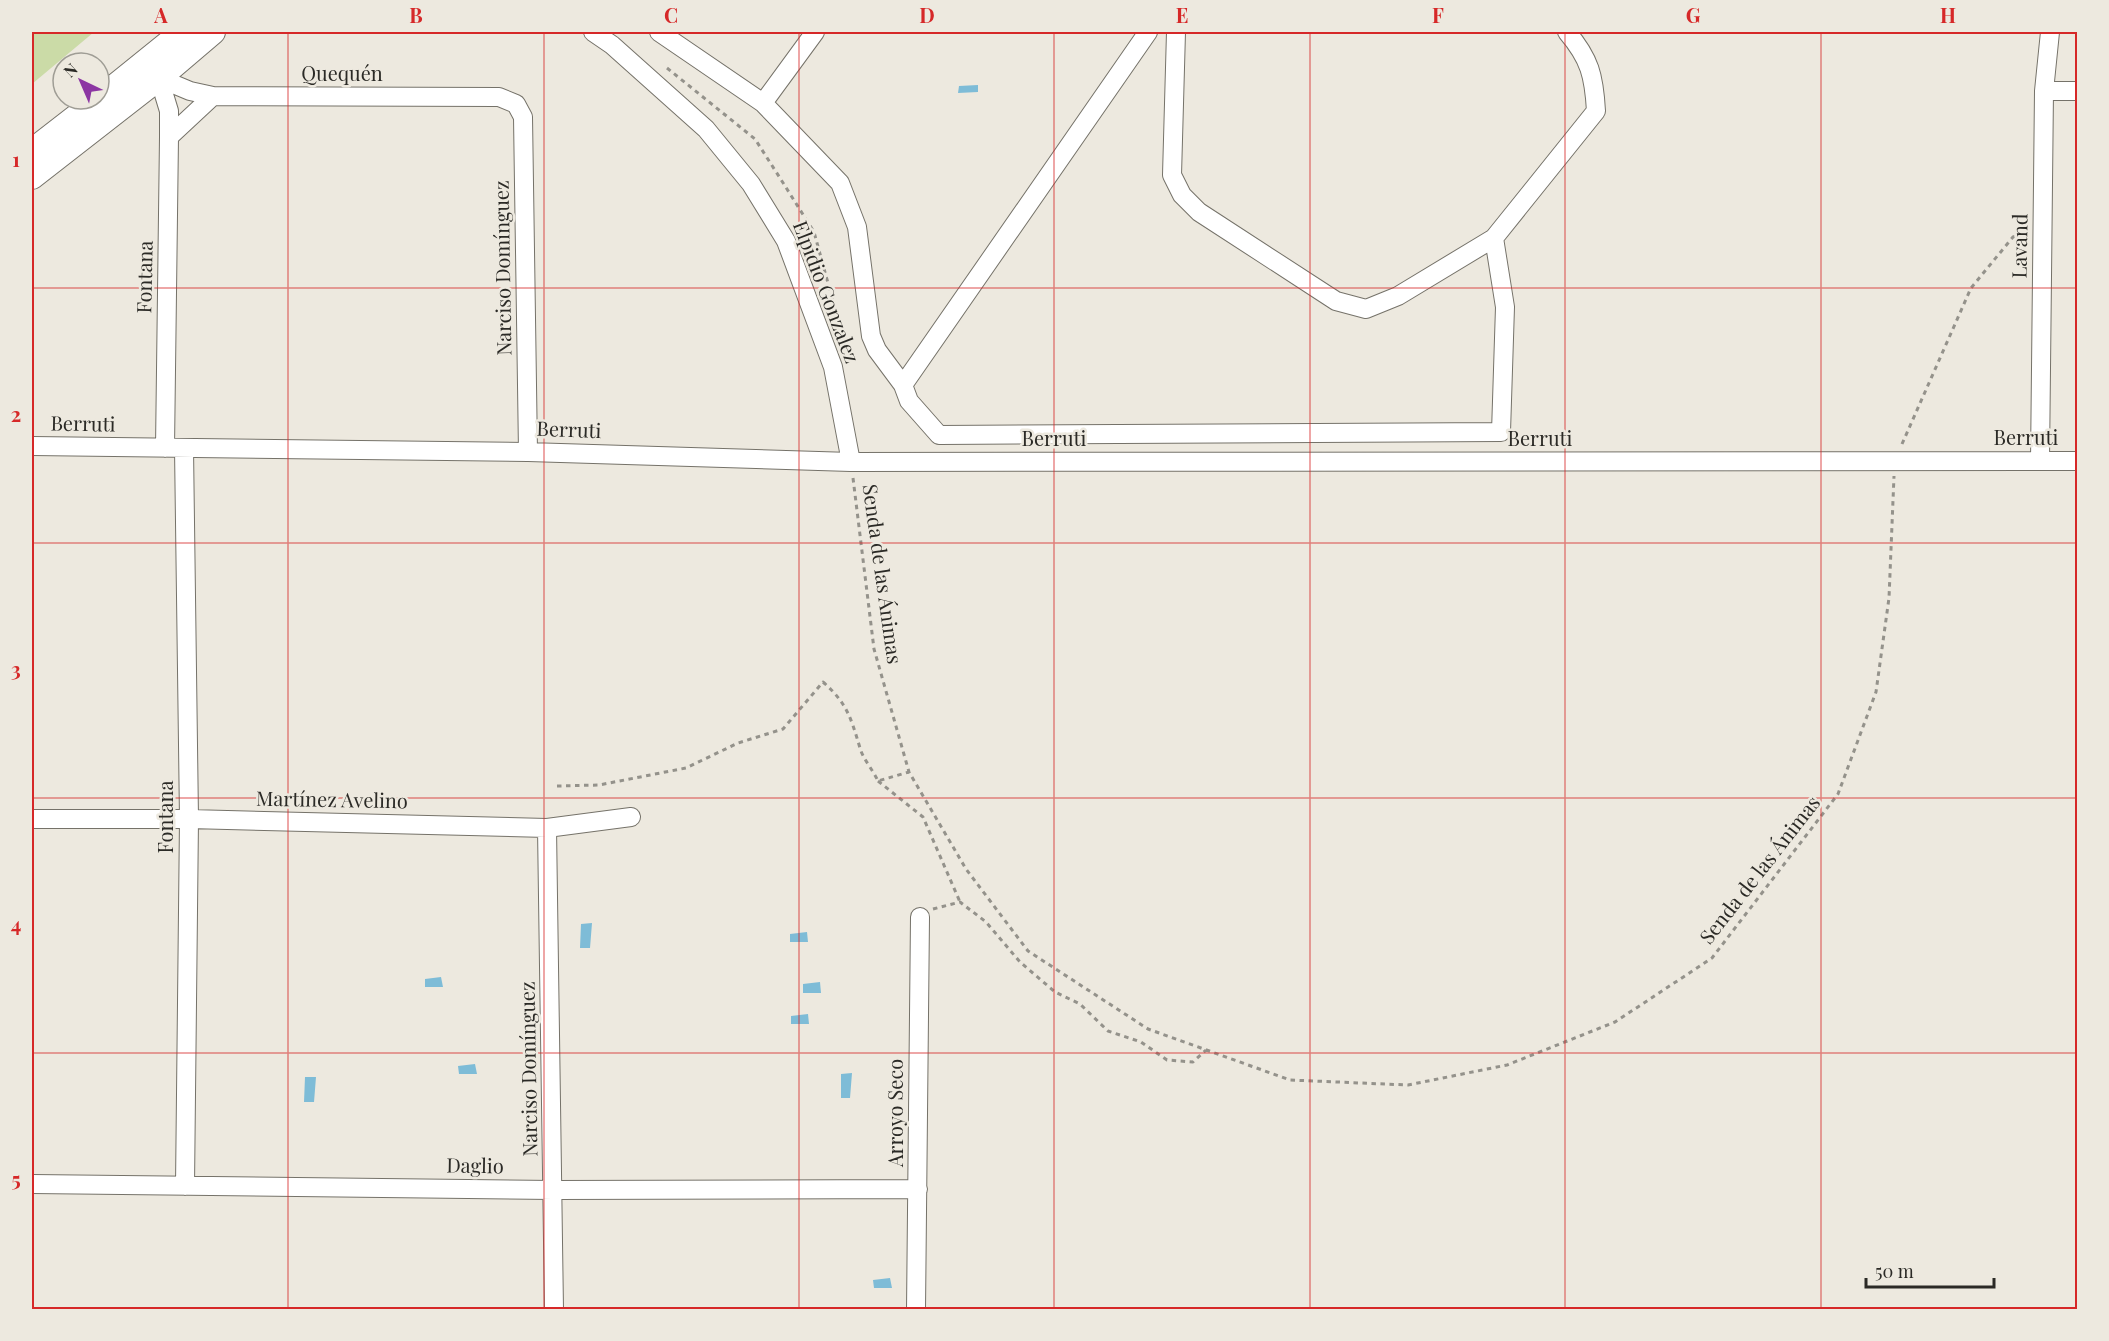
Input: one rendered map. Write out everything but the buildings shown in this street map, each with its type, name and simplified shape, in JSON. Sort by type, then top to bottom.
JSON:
[{"type":"main road","points":[[111,89],[182,32]]},
{"type":"main road","points":[[32,177],[159,78],[213,32]]},
{"type":"main road","points":[[32,151],[84,111]]},
{"type":"street","name":"Elpidio Gonzalez","points":[[593,32],[612,45],[706,129],[750,184],[786,241],[833,367],[851,462]]},
{"type":"street","points":[[658,32],[763,103],[840,183],[857,227],[871,336],[903,385],[909,401],[939,435],[1501,432],[1505,307],[1494,238]]},
{"type":"street","points":[[763,103],[815,32]]},
{"type":"street","points":[[903,385],[1148,32]]},
{"type":"street","points":[[1176,32],[1172,175],[1182,195],[1199,212],[1326,295],[1336,301],[1366,309],[1398,296],[1494,238],[1596,111],[1594,79],[1584,52],[1567,32]]},
{"type":"street","name":"Lavand","points":[[2040,461],[2044,91],[2050,32]]},
{"type":"street","name":"Quequén","points":[[159,78],[190,91],[213,96],[499,97]]},
{"type":"street","name":"Fontana","points":[[159,78],[169,111],[165,448]]},
{"type":"street","points":[[2044,91],[2078,91]]},
{"type":"street","points":[[169,137],[213,96]]},
{"type":"street","name":"Narciso Domínguez","points":[[499,97],[516,104],[523,117],[528,452]]},
{"type":"street","name":"Berruti","points":[[32,446],[528,452],[851,462],[1895,466],[2078,461]]},
{"type":"street","name":"Fontana","points":[[184,448],[189,819],[185,1186]]},
{"type":"street","name":"Martínez Avelino","points":[[32,819],[189,819],[547,828],[631,818]]},
{"type":"street","name":"Narciso Domínguez","points":[[547,828],[554,1310]]},
{"type":"street","name":"Arroyo Seco","points":[[916,1310],[920,917]]},
{"type":"street","name":"Daglio","points":[[32,1184],[553,1190],[918,1189]]},
{"type":"path","points":[[1895,466],[1971,288],[2013,237],[2042,226]]},
{"type":"path","name":"Senda de las Ánimas","points":[[851,462],[874,649],[909,772],[966,869],[1028,951],[1148,1029],[1290,1080],[1408,1085],[1507,1065],[1615,1022],[1713,958],[1838,794],[1876,692],[1889,598],[1895,466]]},
{"type":"path","points":[[557,786],[599,785],[686,768],[738,743],[783,729],[823,682],[840,697],[845,706],[860,750],[878,782],[923,817],[960,902],[986,922],[1020,962],[1055,992],[1080,1004],[1108,1031],[1141,1042],[1167,1060],[1192,1062],[1206,1050]]},
{"type":"path","points":[[878,782],[909,772]]},
{"type":"path","points":[[920,917],[937,906],[960,902]]},
{"type":"green space","points":[[32,32],[94,32],[71,51],[51,51],[51,68],[32,84]]},
{"type":"water","points":[[978,85],[978,92],[958,93],[959,86]]},
{"type":"water","points":[[592,923],[590,948],[580,948],[581,924]]},
{"type":"water","points":[[807,932],[808,942],[790,942],[790,934]]},
{"type":"water","points":[[441,977],[443,987],[425,987],[425,979]]},
{"type":"water","points":[[820,982],[821,993],[803,993],[803,984]]},
{"type":"water","points":[[808,1014],[809,1024],[791,1024],[791,1016]]},
{"type":"water","points":[[475,1064],[477,1074],[459,1074],[458,1066]]},
{"type":"water","points":[[852,1073],[850,1098],[841,1098],[841,1074]]},
{"type":"water","points":[[305,1077],[316,1077],[314,1102],[304,1102]]},
{"type":"water","points":[[890,1278],[892,1288],[874,1288],[873,1280]]}]
